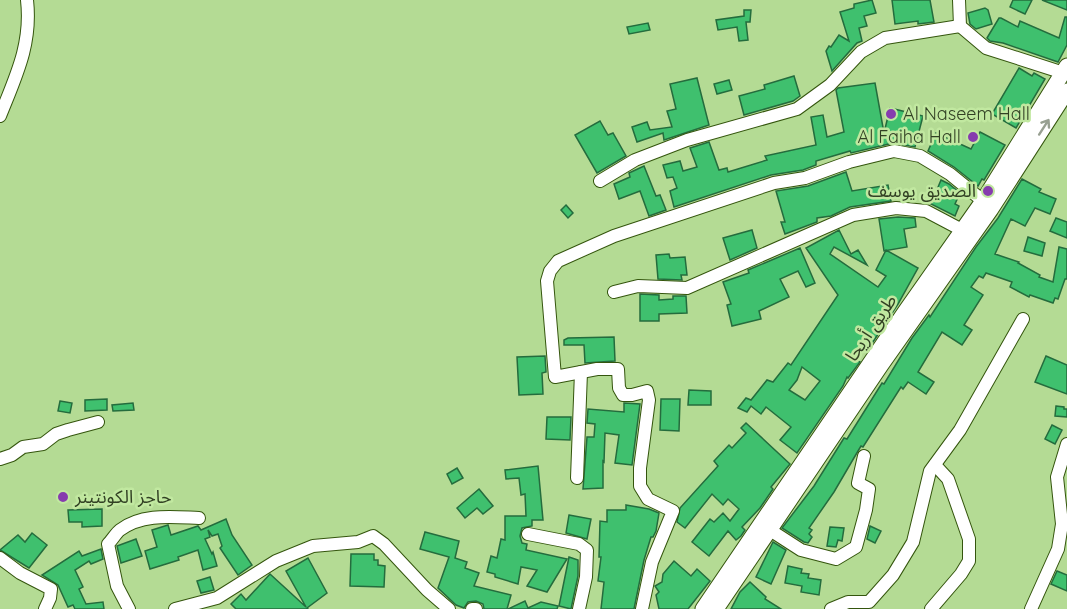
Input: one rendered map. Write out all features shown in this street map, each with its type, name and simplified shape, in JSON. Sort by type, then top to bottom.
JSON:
[{"type":"main road","name":"طريق أريحا","points":[[703,609],[962,230],[987,204],[1066,71]]},
{"type":"main road","name":"طريق أريحا","points":[[716,609],[987,204],[1067,91]]},
{"type":"street","points":[[0,116],[23,60],[27,36],[27,0]]},
{"type":"street","points":[[959,0],[960,26],[986,48],[1066,71]]},
{"type":"street","points":[[600,181],[635,160],[687,140],[797,109],[830,86],[861,52],[885,38],[960,26]]},
{"type":"street","points":[[642,609],[652,562],[673,511],[648,498],[640,486],[640,468],[649,400],[647,391],[623,395],[619,388],[618,369],[597,369],[555,377],[547,281],[550,271],[558,261],[615,236],[774,183],[805,178],[849,162],[894,151],[920,156],[950,174],[987,204]]},
{"type":"street","points":[[614,292],[638,286],[687,288],[853,215],[896,208],[926,211],[962,230]]},
{"type":"street","points":[[831,609],[848,602],[869,602],[893,575],[913,542],[930,471],[960,430],[1023,319]]},
{"type":"street","points":[[577,478],[581,372]]},
{"type":"street","points":[[0,459],[12,455],[23,447],[43,444],[56,434],[98,422]]},
{"type":"street","points":[[1031,609],[1058,549],[1062,524],[1057,477],[1067,444]]},
{"type":"street","points":[[770,530],[801,550],[836,559],[856,547],[869,489],[858,483],[864,456]]},
{"type":"street","points":[[931,609],[969,561],[969,539],[948,479],[935,465]]},
{"type":"street","points":[[129,609],[117,586],[108,544],[120,530],[137,522],[157,517],[199,518]]},
{"type":"street","points":[[528,534],[579,544],[587,550],[586,578],[579,609]]},
{"type":"street","points":[[175,609],[217,598],[276,561],[313,546],[358,542],[373,536],[384,544],[427,590],[450,609]]},
{"type":"street","points":[[0,558],[20,573],[51,589],[45,609]]},
{"type":"building","points":[[872,0],[876,13],[864,16],[867,26],[859,28],[862,41],[857,43],[832,71],[826,51],[839,35],[849,41],[840,12],[854,8],[854,4]]},
{"type":"building","points":[[892,0],[930,0],[934,22],[918,24],[918,21],[895,24]]},
{"type":"building","points":[[1013,0],[1032,0],[1025,14],[1010,7]]},
{"type":"building","points":[[1042,0],[1067,0],[1067,10]]},
{"type":"building","points":[[985,8],[988,10],[992,24],[976,29],[970,24],[968,13]]},
{"type":"building","points":[[744,10],[751,10],[750,22],[746,22],[748,40],[739,41],[737,27],[718,30],[716,20],[744,16]]},
{"type":"building","points":[[1065,17],[1067,17],[1067,45],[1058,62],[1003,43],[990,41],[987,38],[1001,18],[1018,27],[1020,21],[1059,38]]},
{"type":"building","points":[[648,23],[650,30],[629,34],[627,27]]},
{"type":"building","points":[[1019,68],[1032,76],[1034,73],[1045,79],[1016,128],[992,114]]},
{"type":"building","points":[[794,76],[800,96],[793,101],[744,115],[739,96],[765,89],[764,85]]},
{"type":"building","points":[[697,78],[709,125],[664,140],[663,133],[637,142],[632,127],[647,122],[650,130],[672,127],[667,111],[676,109],[670,84]]},
{"type":"building","points":[[729,80],[732,90],[717,94],[714,84]]},
{"type":"building","points":[[875,83],[884,133],[890,108],[923,116],[915,147],[893,143],[851,153],[850,151],[816,161],[816,165],[803,170],[771,175],[674,207],[670,191],[677,188],[673,177],[667,178],[663,165],[680,161],[683,171],[697,167],[690,148],[709,142],[719,170],[727,168],[728,172],[767,160],[765,156],[816,145],[811,117],[823,115],[827,137],[844,132],[836,90]]},
{"type":"building","points":[[600,121],[608,135],[613,133],[626,156],[597,173],[575,135]]},
{"type":"building","points":[[980,132],[1005,145],[978,186],[954,167],[928,151],[936,133],[971,149]]},
{"type":"building","points":[[644,166],[656,196],[660,195],[666,210],[649,216],[640,191],[619,199],[614,184],[630,177],[629,173]]},
{"type":"building","points":[[846,172],[852,191],[888,185],[891,201],[850,207],[831,216],[817,218],[817,222],[785,234],[781,222],[785,222],[776,191],[808,186]]},
{"type":"building","points":[[1022,179],[1041,189],[1039,192],[1056,199],[1050,214],[1035,208],[1025,226],[1011,219],[995,254],[1019,262],[1040,275],[1039,277],[1053,282],[1059,247],[1067,249],[1067,279],[1065,279],[1058,299],[1055,298],[1053,303],[1030,295],[1029,297],[1010,287],[1012,282],[986,273],[983,278],[979,276],[971,287],[983,295],[964,325],[972,330],[962,345],[942,332],[918,372],[934,382],[926,394],[908,382],[903,389],[901,387],[809,528],[812,530],[809,534],[812,537],[808,543],[782,528],[814,486],[844,438],[847,439],[912,338],[929,315],[930,317]]},
{"type":"building","points":[[941,180],[960,193],[955,204],[959,206],[955,216],[931,204]]},
{"type":"building","points":[[566,205],[573,213],[568,218],[561,210]]},
{"type":"building","points":[[915,218],[916,227],[904,229],[907,247],[884,251],[879,219]]},
{"type":"building","points":[[1056,218],[1067,222],[1067,238],[1050,231]]},
{"type":"building","points":[[752,230],[757,248],[730,260],[723,238]]},
{"type":"building","points":[[839,230],[851,254],[858,250],[867,265],[834,247],[830,254],[878,287],[886,276],[876,270],[886,250],[918,268],[898,304],[869,348],[865,346],[857,360],[860,362],[847,377],[797,453],[780,440],[791,427],[766,407],[761,414],[751,406],[747,412],[738,408],[746,398],[751,400],[767,380],[773,382],[788,363],[791,365],[838,295],[806,248]],"holes":[[[802,367],[820,381],[805,400],[789,390],[797,380]]]},
{"type":"building","points":[[1028,237],[1045,243],[1042,256],[1024,251]]},
{"type":"building","points":[[800,248],[815,283],[806,287],[798,271],[780,279],[789,297],[759,311],[761,319],[732,326],[727,305],[731,304],[723,282],[749,273],[748,270]]},
{"type":"building","points":[[669,254],[670,258],[685,257],[687,275],[681,275],[682,280],[658,279],[656,255]]},
{"type":"building","points":[[640,294],[659,295],[659,300],[673,299],[673,296],[686,296],[687,313],[659,314],[659,321],[640,321]]},
{"type":"building","points":[[614,337],[615,361],[585,363],[584,345],[564,345],[564,340],[568,338]]},
{"type":"building","points":[[545,356],[546,372],[542,373],[543,394],[519,395],[517,357]]},
{"type":"building","points":[[1046,356],[1067,365],[1067,394],[1035,382]]},
{"type":"building","points":[[689,390],[711,391],[711,405],[688,405]]},
{"type":"building","points":[[107,399],[107,410],[85,411],[85,400]]},
{"type":"building","points":[[661,399],[680,399],[679,431],[660,430]]},
{"type":"building","points":[[60,401],[72,403],[70,413],[58,411]]},
{"type":"building","points":[[133,403],[134,410],[113,411],[112,405]]},
{"type":"building","points":[[624,403],[640,404],[632,465],[615,463],[619,435],[605,433],[603,488],[583,489],[587,437],[594,437],[595,424],[587,423],[588,409],[624,412]]},
{"type":"building","points":[[1056,406],[1067,409],[1067,417],[1055,416]]},
{"type":"building","points":[[547,417],[571,417],[570,440],[546,439]]},
{"type":"building","points":[[746,423],[790,464],[771,487],[773,489],[760,508],[742,527],[745,530],[741,536],[736,540],[728,531],[709,556],[692,542],[710,519],[714,522],[723,513],[730,521],[739,509],[728,499],[723,505],[712,494],[685,528],[677,522],[680,508],[718,466],[714,461],[729,445],[732,448],[746,433],[741,428]]},
{"type":"building","points":[[1052,425],[1062,430],[1055,444],[1045,439]]},
{"type":"building","points":[[538,466],[543,520],[532,520],[532,526],[522,528],[520,536],[522,543],[527,544],[526,550],[567,559],[547,592],[527,586],[537,570],[521,567],[518,584],[487,572],[491,556],[497,558],[501,539],[505,540],[505,516],[526,516],[525,494],[521,495],[519,478],[506,479],[505,470]]},
{"type":"building","points":[[457,468],[463,478],[452,484],[447,474]]},
{"type":"building","points":[[479,489],[493,506],[483,514],[477,508],[465,518],[457,508]]},
{"type":"building","points":[[626,505],[659,513],[656,531],[651,537],[644,560],[634,609],[601,609],[604,582],[598,581],[601,557],[599,557],[600,521],[607,522],[607,510],[626,510]]},
{"type":"building","points":[[102,509],[102,526],[82,527],[82,522],[69,522],[68,510]]},
{"type":"building","points":[[569,515],[591,519],[587,539],[566,533]]},
{"type":"building","points":[[226,519],[232,535],[252,565],[238,575],[220,548],[222,546],[218,534],[212,536],[208,530],[210,537],[205,539],[212,554],[213,552],[217,566],[203,570],[198,550],[178,557],[179,560],[150,569],[145,551],[157,547],[152,530],[168,525],[171,535],[198,526],[201,530]]},
{"type":"building","points":[[870,526],[881,531],[875,543],[867,539]]},
{"type":"building","points":[[830,527],[844,528],[842,541],[838,540],[836,547],[827,546]]},
{"type":"building","points":[[425,532],[459,541],[455,558],[467,562],[465,568],[479,573],[474,586],[511,595],[507,609],[484,609],[483,604],[476,601],[468,602],[464,608],[456,605],[438,588],[449,557],[420,549]]},
{"type":"building","points":[[32,533],[47,545],[29,568],[0,550],[18,535],[25,542]]},
{"type":"building","points":[[136,539],[142,556],[121,563],[117,546]]},
{"type":"building","points":[[773,542],[786,550],[771,584],[756,577]]},
{"type":"building","points":[[101,549],[103,559],[91,564],[89,561],[75,570],[83,587],[79,589],[86,604],[103,602],[104,609],[75,609],[73,605],[68,607],[58,585],[42,575],[79,551],[82,556]]},
{"type":"building","points":[[351,554],[374,554],[374,560],[378,560],[378,565],[385,566],[384,587],[350,586]]},
{"type":"building","points":[[569,557],[578,560],[578,576],[571,609],[559,606]]},
{"type":"building","points":[[308,558],[327,593],[308,609],[236,609],[231,604],[241,594],[246,600],[270,574],[306,607],[286,571]]},
{"type":"building","points":[[674,561],[691,576],[697,569],[710,581],[688,609],[659,609],[656,595],[659,592],[655,586],[662,582],[663,574]]},
{"type":"building","points":[[788,566],[802,569],[801,573],[809,574],[808,578],[821,580],[819,595],[801,592],[802,586],[785,583]]},
{"type":"building","points":[[1057,571],[1067,575],[1067,591],[1051,584]]},
{"type":"building","points":[[210,577],[214,590],[201,593],[197,581]]},
{"type":"building","points":[[750,582],[766,597],[765,599],[781,609],[731,609],[740,592]]},
{"type":"building","points":[[525,601],[528,608],[541,602],[558,606],[557,609],[508,609]]},
{"type":"place","name":"Al Naseem Hall","points":[[891,114]]},
{"type":"place","name":"Al Faiha Hall","points":[[973,137]]},
{"type":"place","name":"الصديق يوسف","points":[[988,191]]},
{"type":"place","name":"حاجز الكونتينر","points":[[63,497]]}]
